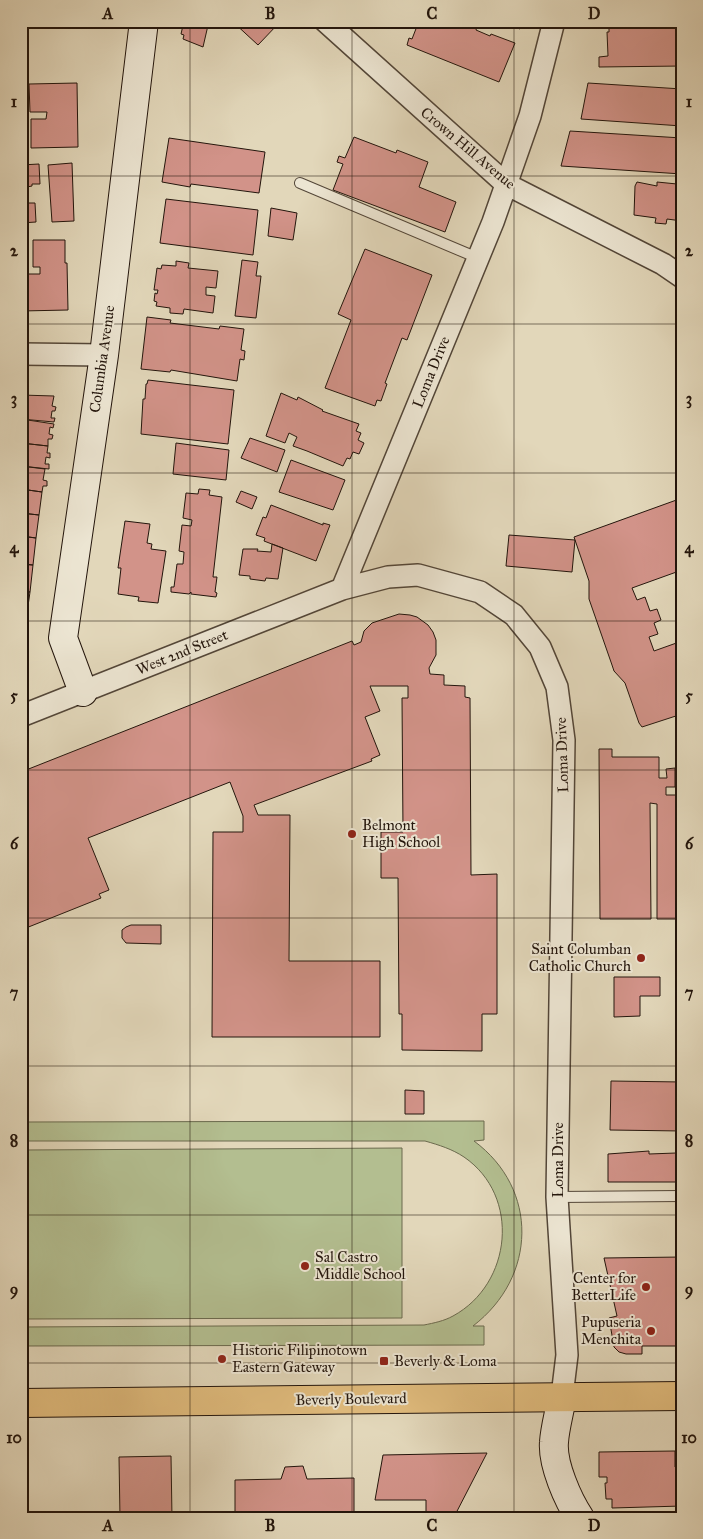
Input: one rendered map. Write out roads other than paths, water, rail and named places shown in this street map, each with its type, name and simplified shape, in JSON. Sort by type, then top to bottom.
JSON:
[{"type":"main road","name":"Beverly Boulevard","points":[[21,1403],[682,1396]]},
{"type":"street","name":"Columbia Avenue","points":[[84,692],[63,638],[104,355],[144,21]]},
{"type":"street","name":"Crown Hill Avenue","points":[[325,21],[506,184],[663,264],[682,277]]},
{"type":"street","name":"Loma Drive","points":[[342,588],[478,258],[506,184],[530,116],[554,21]]},
{"type":"street","points":[[21,354],[104,355]]},
{"type":"street","name":"Loma Drive","points":[[342,588],[388,578],[418,575],[480,592],[514,614],[540,647],[557,687],[564,740],[557,1197],[567,1355],[562,1396]]},
{"type":"street","name":"West 2nd Street","points":[[21,716],[342,588]]},
{"type":"street","points":[[562,1396],[554,1444],[556,1460],[564,1488],[580,1518]]},
{"type":"lane","points":[[300,183],[478,258]]},
{"type":"lane","points":[[557,1197],[682,1196]]},
{"type":"place","name":"Belmont High School","points":[[352,834]]},
{"type":"place","name":"Saint Columban Catholic Church","points":[[641,958]]},
{"type":"place","name":"Sal Castro Middle School","points":[[305,1266]]},
{"type":"place","name":"Center for BetterLife","points":[[646,1287]]},
{"type":"place","name":"Pupuseria Menchita","points":[[651,1331]]},
{"type":"place","name":"Historic Filipinotown Eastern Gateway","points":[[222,1359]]},
{"type":"place","name":"Beverly & Loma","points":[[384,1361]]}]
